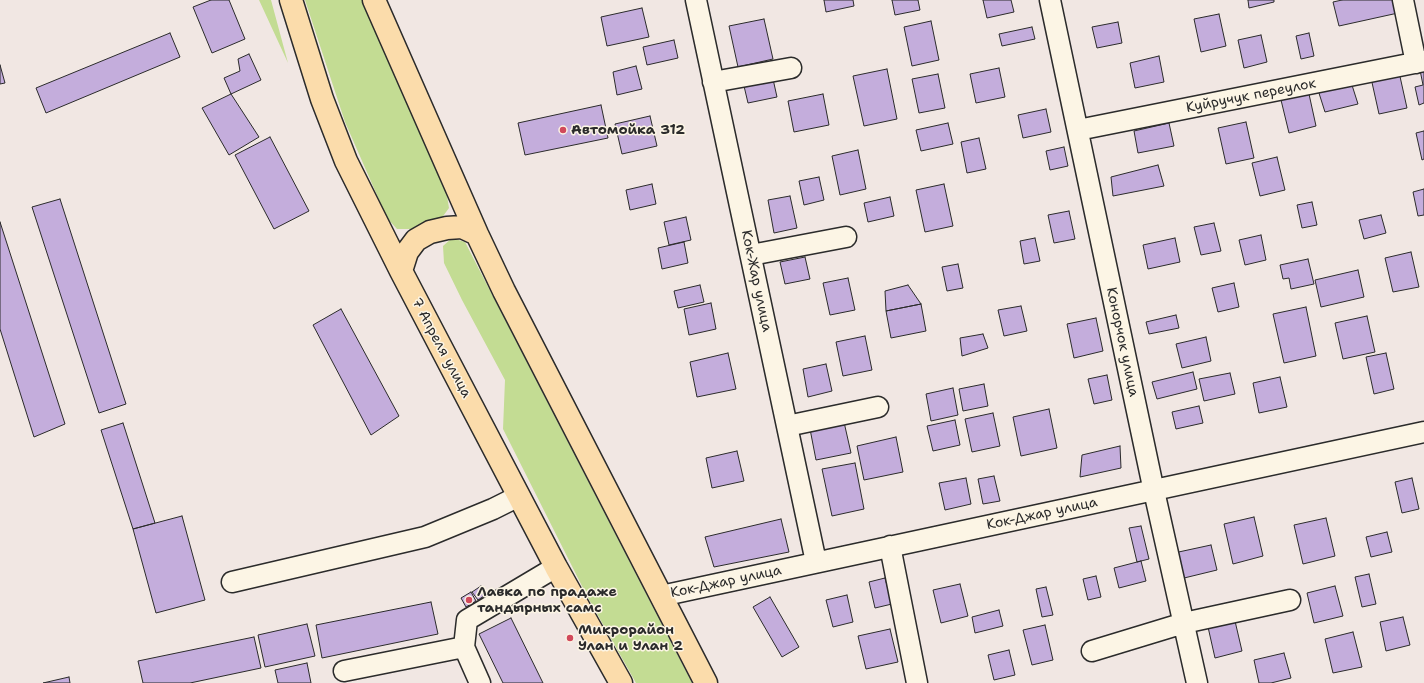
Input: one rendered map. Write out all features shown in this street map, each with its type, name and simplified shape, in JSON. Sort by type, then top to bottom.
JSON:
[{"type":"main road","name":"7 Апреля улица","points":[[292,0],[322,100],[346,161],[401,271],[556,567],[621,683]]},
{"type":"main road","points":[[374,0],[477,234],[504,291],[706,683]]},
{"type":"main road","points":[[401,271],[407,252],[416,240],[430,232],[447,228],[462,227],[477,234]]},
{"type":"street","name":"Кок-Жар улица","points":[[696,0],[816,562]]},
{"type":"street","name":"Конорчок улица","points":[[1050,0],[1154,490],[1197,683]]},
{"type":"street","points":[[1403,0],[1420,62]]},
{"type":"street","name":"Куйручук переулок","points":[[1078,130],[1420,62]]},
{"type":"street","points":[[713,82],[791,68]]},
{"type":"street","points":[[751,254],[846,237]]},
{"type":"street","points":[[787,426],[878,407]]},
{"type":"street","name":"Кок-Джар улица","points":[[661,596],[1424,432]]},
{"type":"street","points":[[232,582],[425,537],[493,509],[519,496]]},
{"type":"street","points":[[890,546],[917,683]]},
{"type":"street","points":[[480,683],[464,646],[467,620],[556,567]]},
{"type":"street","points":[[1092,651],[1184,623],[1290,600]]},
{"type":"street","points":[[344,671],[464,646]]},
{"type":"green space","points":[[259,0],[271,0],[288,63]]},
{"type":"green space","points":[[305,0],[363,0],[447,196],[449,208],[438,223],[415,229],[397,229],[387,218],[345,122]]},
{"type":"green space","points":[[452,238],[465,242],[692,683],[636,683],[587,596],[503,429],[505,380],[444,263],[443,246]]},
{"type":"building","points":[[211,0],[229,0],[245,39],[212,53],[193,7]]},
{"type":"building","points":[[824,0],[853,0],[854,6],[826,12]]},
{"type":"building","points":[[892,0],[918,0],[920,10],[895,15]]},
{"type":"building","points":[[983,0],[1011,0],[1014,12],[987,18]]},
{"type":"building","points":[[1248,0],[1274,0],[1274,2],[1249,8]]},
{"type":"building","points":[[1342,0],[1395,0],[1398,13],[1339,26],[1333,2]]},
{"type":"building","points":[[642,8],[649,37],[607,46],[601,17]]},
{"type":"building","points":[[1219,14],[1226,46],[1201,52],[1194,19]]},
{"type":"building","points":[[764,19],[773,59],[738,67],[729,26]]},
{"type":"building","points":[[931,21],[939,60],[912,66],[904,27]]},
{"type":"building","points":[[1118,22],[1122,43],[1097,48],[1092,27]]},
{"type":"building","points":[[1032,27],[1035,39],[1002,46],[999,34]]},
{"type":"building","points":[[170,33],[180,57],[46,113],[36,88]]},
{"type":"building","points":[[1309,33],[1314,56],[1301,59],[1296,36]]},
{"type":"building","points":[[1261,35],[1267,62],[1244,68],[1238,40]]},
{"type":"building","points":[[674,40],[678,58],[647,65],[643,47]]},
{"type":"building","points":[[249,54],[261,80],[231,94],[224,78],[240,71],[238,59]]},
{"type":"building","points":[[1159,56],[1164,82],[1135,88],[1130,63]]},
{"type":"building","points":[[0,65],[5,83],[0,84]]},
{"type":"building","points":[[636,66],[642,89],[617,95],[613,72]]},
{"type":"building","points":[[999,68],[1005,97],[976,103],[970,74]]},
{"type":"building","points":[[887,69],[897,119],[864,126],[853,76]]},
{"type":"building","points":[[1424,69],[1424,103],[1419,105],[1415,87],[1423,85],[1420,70]]},
{"type":"building","points":[[1399,72],[1407,108],[1379,114],[1371,78]]},
{"type":"building","points":[[938,74],[945,108],[919,113],[912,79]]},
{"type":"building","points":[[773,79],[777,97],[748,103],[744,86]]},
{"type":"building","points":[[1351,82],[1358,104],[1325,112],[1318,90]]},
{"type":"building","points":[[231,94],[259,137],[229,155],[202,108]]},
{"type":"building","points":[[823,94],[829,125],[794,132],[788,101]]},
{"type":"building","points":[[1309,94],[1316,126],[1289,133],[1281,100]]},
{"type":"building","name":"Автомойка 312","points":[[601,105],[608,138],[525,155],[518,123]]},
{"type":"building","points":[[1046,109],[1051,132],[1023,138],[1018,115]]},
{"type":"building","points":[[650,116],[657,146],[622,154],[615,124]]},
{"type":"building","points":[[1246,122],[1254,158],[1226,164],[1218,128]]},
{"type":"building","points":[[948,123],[953,144],[921,151],[916,130]]},
{"type":"building","points":[[1169,123],[1174,146],[1138,153],[1134,131]]},
{"type":"building","points":[[1424,131],[1424,159],[1422,160],[1416,133]]},
{"type":"building","points":[[270,137],[309,211],[274,229],[235,155]]},
{"type":"building","points":[[979,138],[986,169],[967,173],[961,142]]},
{"type":"building","points":[[1064,147],[1068,166],[1050,170],[1046,151]]},
{"type":"building","points":[[858,150],[866,189],[840,195],[832,156]]},
{"type":"building","points":[[1277,157],[1285,190],[1260,196],[1252,163]]},
{"type":"building","points":[[1158,165],[1164,186],[1113,196],[1111,177]]},
{"type":"building","points":[[819,177],[824,200],[804,205],[799,181]]},
{"type":"building","points":[[652,184],[656,204],[630,210],[626,190]]},
{"type":"building","points":[[944,184],[953,226],[925,232],[916,190]]},
{"type":"building","points":[[1424,189],[1424,215],[1418,216],[1413,192]]},
{"type":"building","points":[[790,196],[797,228],[774,233],[768,200]]},
{"type":"building","points":[[890,197],[894,216],[868,222],[864,203]]},
{"type":"building","points":[[60,199],[126,404],[99,413],[32,207]]},
{"type":"building","points":[[1312,202],[1317,225],[1302,228],[1297,205]]},
{"type":"building","points":[[1069,211],[1075,239],[1054,243],[1048,215]]},
{"type":"building","points":[[1381,215],[1386,233],[1364,239],[1359,220]]},
{"type":"building","points":[[686,217],[691,240],[669,245],[664,222]]},
{"type":"building","points":[[0,222],[65,424],[34,437],[0,329]]},
{"type":"building","points":[[1214,223],[1221,251],[1201,255],[1194,227]]},
{"type":"building","points":[[1261,235],[1266,260],[1245,265],[1239,240]]},
{"type":"building","points":[[1035,238],[1040,261],[1024,264],[1020,241]]},
{"type":"building","points":[[1175,238],[1180,262],[1148,269],[1143,245]]},
{"type":"building","points":[[684,242],[688,263],[662,269],[658,248]]},
{"type":"building","points":[[1411,252],[1419,287],[1393,292],[1385,258]]},
{"type":"building","points":[[805,257],[810,279],[785,284],[780,262]]},
{"type":"building","points":[[1308,259],[1314,284],[1291,289],[1289,278],[1283,279],[1280,265]]},
{"type":"building","points":[[958,264],[963,288],[947,291],[942,267]]},
{"type":"building","points":[[1358,270],[1364,297],[1321,307],[1315,280]]},
{"type":"building","points":[[848,278],[855,310],[830,315],[823,283]]},
{"type":"building","points":[[1234,283],[1239,307],[1218,312],[1212,288]]},
{"type":"building","points":[[700,285],[704,302],[678,308],[674,291]]},
{"type":"building","points":[[908,285],[921,304],[886,311],[885,291]]},
{"type":"building","points":[[711,303],[716,329],[689,335],[684,309]]},
{"type":"building","points":[[921,304],[926,331],[891,338],[886,311]]},
{"type":"building","points":[[1021,306],[1027,331],[1004,336],[998,310]]},
{"type":"building","points":[[1306,307],[1316,356],[1284,363],[1273,314]]},
{"type":"building","points":[[341,309],[399,416],[371,435],[313,325]]},
{"type":"building","points":[[1176,315],[1179,328],[1149,334],[1146,322]]},
{"type":"building","points":[[1367,316],[1375,352],[1343,359],[1335,323]]},
{"type":"building","points":[[1096,318],[1103,351],[1074,358],[1067,324]]},
{"type":"building","points":[[983,334],[988,348],[962,356],[960,338]]},
{"type":"building","points":[[865,336],[872,370],[843,376],[836,342]]},
{"type":"building","points":[[1206,337],[1211,361],[1182,368],[1176,344]]},
{"type":"building","points":[[728,353],[736,389],[697,397],[690,362]]},
{"type":"building","points":[[1386,353],[1394,389],[1374,394],[1366,357]]},
{"type":"building","points":[[826,364],[832,391],[808,397],[803,369]]},
{"type":"building","points":[[1193,372],[1197,389],[1157,399],[1152,382]]},
{"type":"building","points":[[1230,373],[1235,394],[1204,401],[1199,379]]},
{"type":"building","points":[[1107,375],[1112,400],[1094,404],[1088,379]]},
{"type":"building","points":[[1280,377],[1287,407],[1259,413],[1253,383]]},
{"type":"building","points":[[984,384],[988,406],[963,411],[959,389]]},
{"type":"building","points":[[953,388],[958,415],[931,421],[926,394]]},
{"type":"building","points":[[1199,406],[1203,423],[1176,429],[1172,412]]},
{"type":"building","points":[[1049,409],[1057,448],[1021,456],[1013,417]]},
{"type":"building","points":[[993,413],[1000,446],[972,452],[965,419]]},
{"type":"building","points":[[955,420],[960,445],[933,451],[927,426]]},
{"type":"building","points":[[844,422],[851,453],[816,460],[810,429]]},
{"type":"building","points":[[123,423],[155,523],[133,529],[101,430]]},
{"type":"building","points":[[896,437],[903,472],[864,480],[857,446]]},
{"type":"building","points":[[1120,446],[1121,468],[1080,477],[1082,455]]},
{"type":"building","points":[[737,451],[744,481],[712,488],[706,458]]},
{"type":"building","points":[[855,463],[864,509],[832,516],[822,469]]},
{"type":"building","points":[[994,476],[1000,501],[983,504],[978,479]]},
{"type":"building","points":[[966,478],[971,504],[945,510],[939,483]]},
{"type":"building","points":[[1412,478],[1419,509],[1402,513],[1395,482]]},
{"type":"building","points":[[182,516],[205,600],[156,613],[133,529]]},
{"type":"building","points":[[1254,517],[1263,556],[1233,564],[1224,524]]},
{"type":"building","points":[[1326,518],[1335,556],[1303,564],[1294,525]]},
{"type":"building","points":[[781,519],[789,552],[714,567],[705,537]]},
{"type":"building","points":[[1141,526],[1149,559],[1137,562],[1129,528]]},
{"type":"building","points":[[1387,532],[1392,552],[1371,557],[1366,537]]},
{"type":"building","points":[[1211,545],[1217,570],[1180,579],[1174,553]]},
{"type":"building","points":[[1141,561],[1146,581],[1119,588],[1114,568]]},
{"type":"building","points":[[1369,574],[1376,604],[1362,607],[1355,577]]},
{"type":"building","points":[[1096,576],[1101,597],[1088,600],[1083,579]]},
{"type":"building","points":[[885,578],[892,604],[875,608],[869,582]]},
{"type":"building","points":[[960,584],[968,616],[941,623],[933,590]]},
{"type":"building","points":[[481,586],[487,594],[478,600],[472,592]]},
{"type":"building","points":[[1335,586],[1343,616],[1314,623],[1307,593]]},
{"type":"building","points":[[1046,587],[1053,615],[1042,617],[1036,589]]},
{"type":"building","name":"Лавка по прадаже тандырных самс","points":[[471,592],[476,601],[466,607],[461,598]]},
{"type":"building","points":[[847,595],[853,622],[833,627],[826,600]]},
{"type":"building","points":[[770,597],[799,647],[782,657],[753,607]]},
{"type":"building","points":[[431,602],[438,634],[322,658],[316,625]]},
{"type":"building","points":[[999,610],[1003,626],[975,633],[972,617]]},
{"type":"building","points":[[1403,617],[1410,645],[1386,651],[1380,622]]},
{"type":"building","points":[[511,618],[543,683],[503,683],[479,634]]},
{"type":"building","points":[[1235,621],[1242,651],[1215,658],[1208,627]]},
{"type":"building","points":[[307,624],[315,656],[265,667],[258,635]]},
{"type":"building","points":[[1045,625],[1053,660],[1032,665],[1023,630]]},
{"type":"building","points":[[890,629],[898,662],[866,669],[858,636]]},
{"type":"building","points":[[1353,632],[1362,667],[1333,673],[1325,639]]},
{"type":"building","points":[[254,637],[261,668],[190,683],[143,683],[138,661]]},
{"type":"building","points":[[1009,650],[1015,675],[994,680],[988,655]]},
{"type":"building","points":[[1284,653],[1291,678],[1271,683],[1259,683],[1254,660]]},
{"type":"building","points":[[307,663],[311,683],[278,683],[275,670]]},
{"type":"building","points":[[69,677],[70,683],[43,683]]},
{"type":"place","name":"Автомойка 312","points":[[563,130]]},
{"type":"place","name":"Лавка по прадаже тандырных самс","points":[[469,600]]},
{"type":"place","name":"Микрорайон Улан и Улан 2","points":[[570,638]]}]
